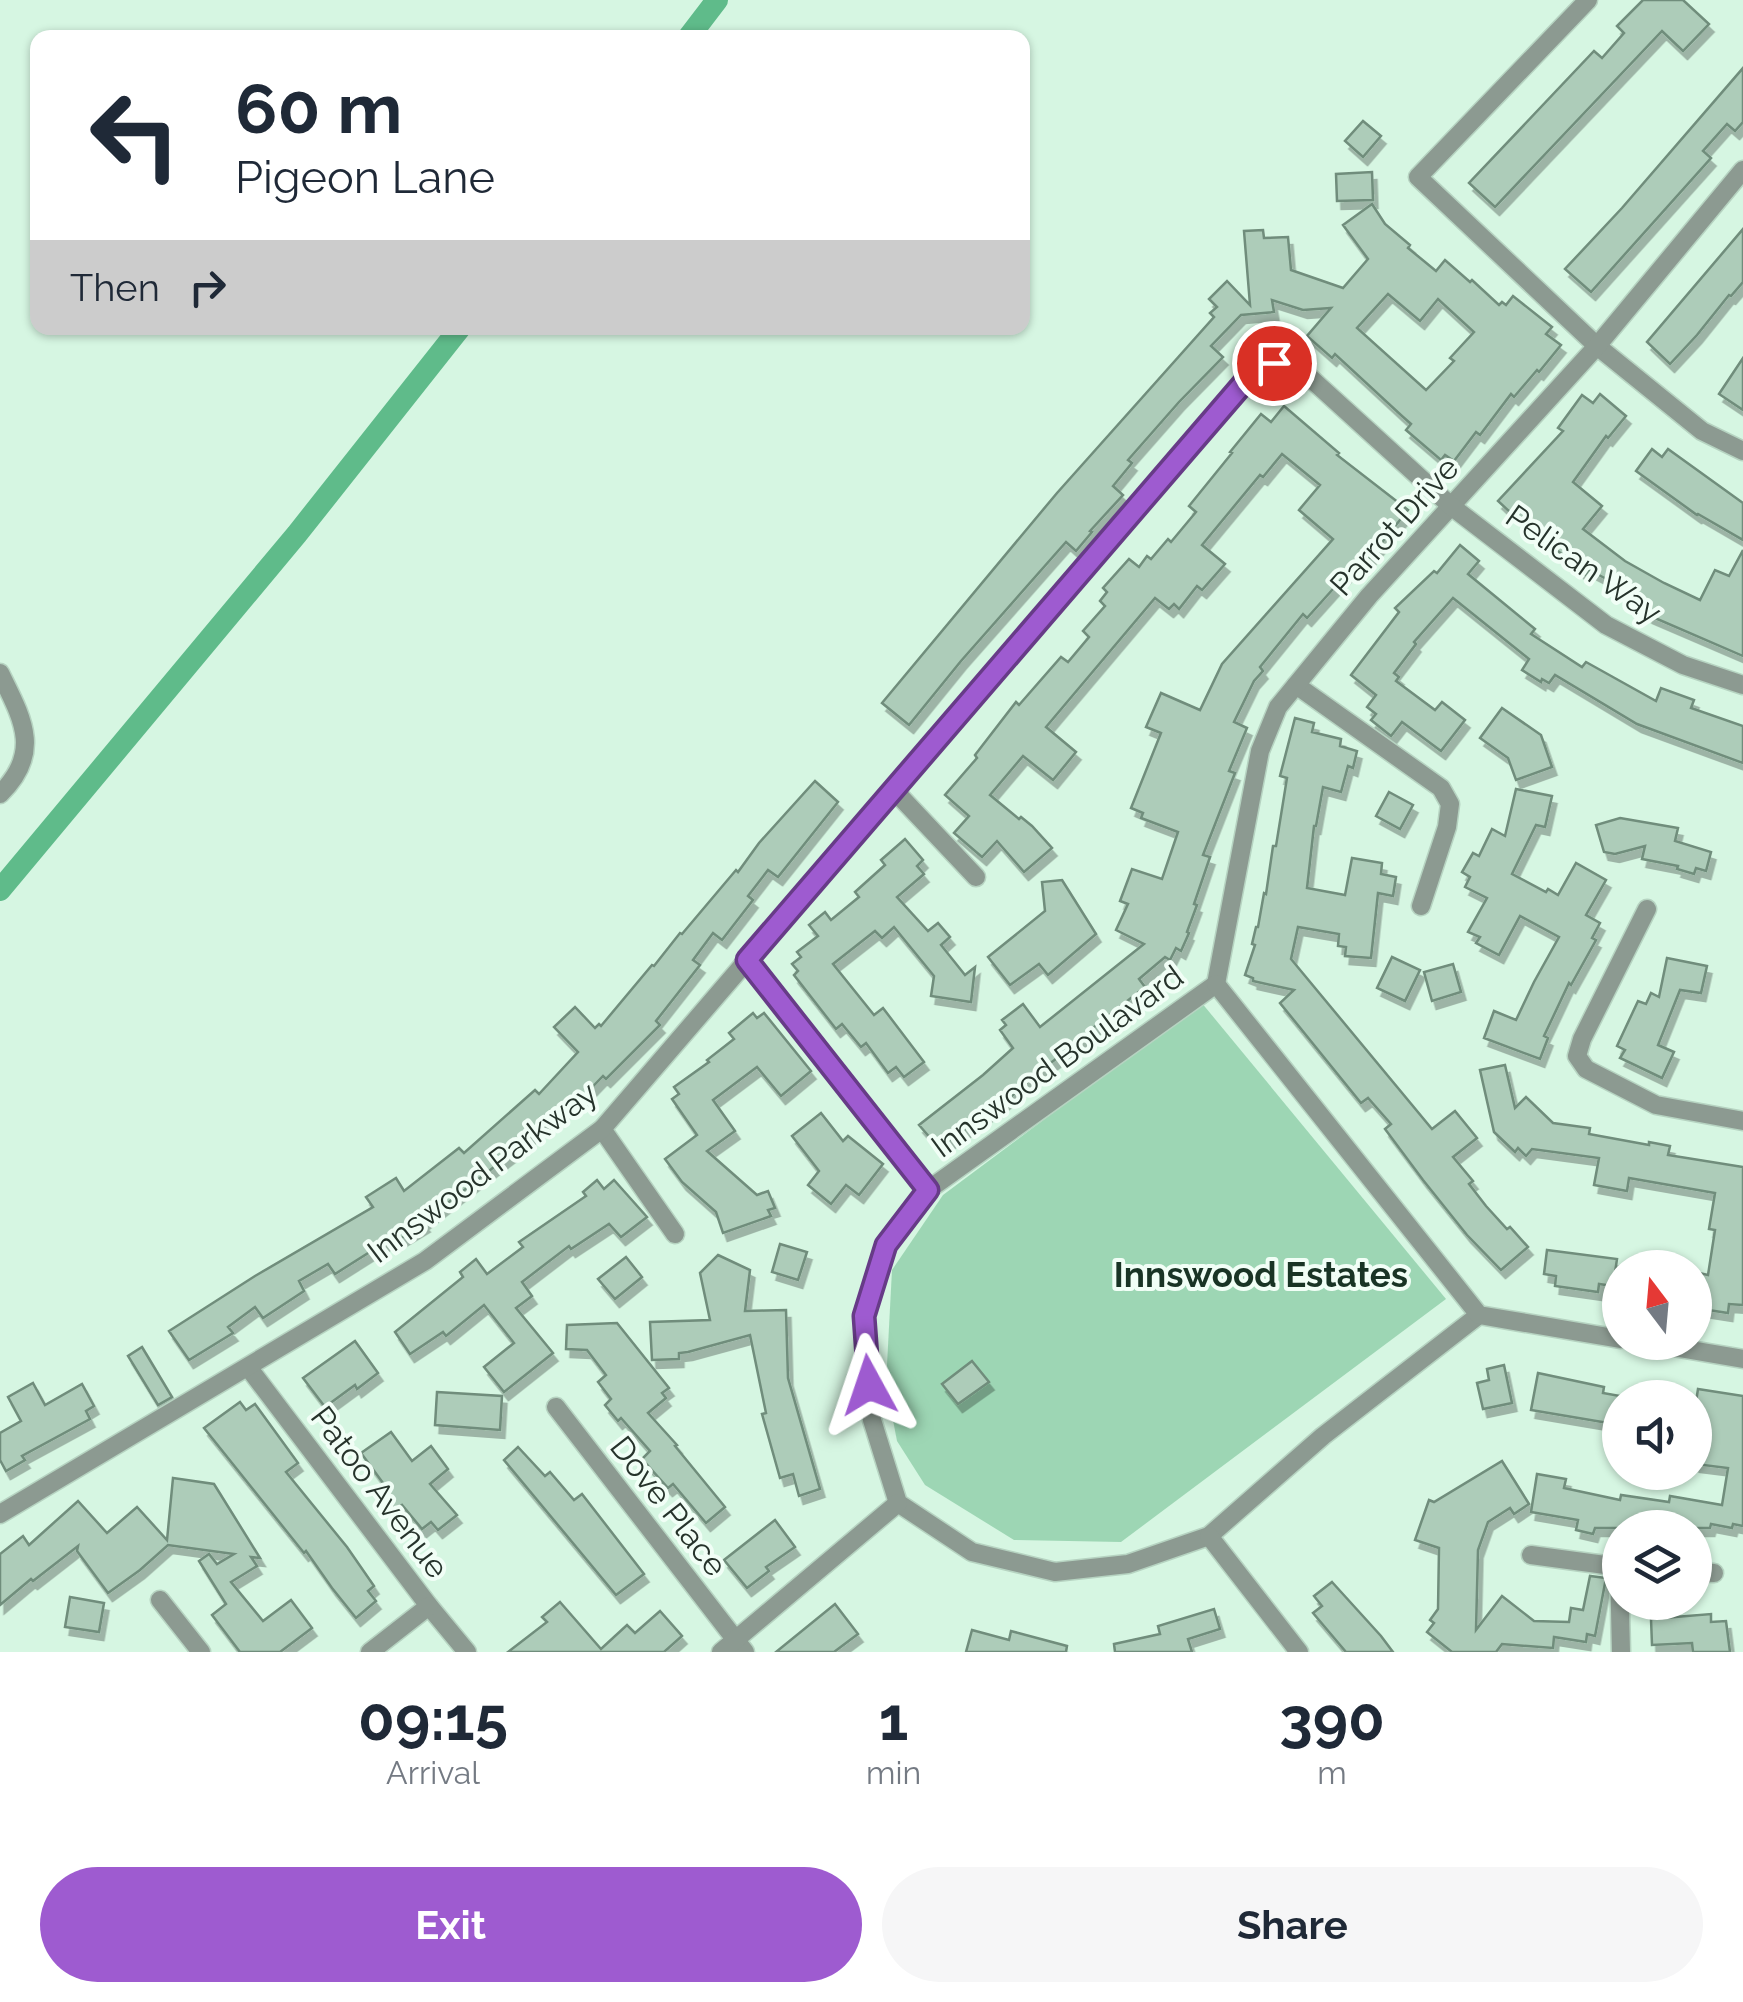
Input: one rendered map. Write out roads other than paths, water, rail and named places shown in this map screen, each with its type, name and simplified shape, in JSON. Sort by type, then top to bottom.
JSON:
[{"type":"street","points":[[1588,0],[1418,176],[1597,346],[1702,432],[1743,452]]},
{"type":"street","name":"Parrot Drive","points":[[1216,984],[1260,751],[1278,706],[1370,596],[1597,346],[1743,170]]},
{"type":"street","name":"Innswood Parkway","points":[[0,1514],[425,1260],[602,1129],[1254,371],[1274,363],[1296,365],[1451,506]]},
{"type":"street","name":"Pelican Way","points":[[1451,506],[1606,625],[1682,665],[1743,684]]},
{"type":"street","points":[[0,673],[23,720],[27,748],[11,783],[0,794]]},
{"type":"street","points":[[1296,684],[1441,788],[1450,804],[1421,906]]},
{"type":"street","points":[[894,789],[976,877]]},
{"type":"street","points":[[1647,910],[1582,1038],[1578,1056],[1586,1069],[1656,1106],[1743,1121]]},
{"type":"street","points":[[747,960],[928,1190]]},
{"type":"street","name":"Innswood Boulavard","points":[[898,1502],[872,1420],[864,1316],[886,1245],[928,1190],[1216,984],[1480,1315]]},
{"type":"street","points":[[602,1129],[675,1234]]},
{"type":"street","points":[[734,1648],[898,1502],[972,1552],[1055,1572],[1128,1564],[1209,1536],[1324,1436],[1480,1315],[1602,1335]]},
{"type":"street","points":[[1712,1354],[1743,1359]]},
{"type":"street","name":"Patoo Avenue","points":[[248,1367],[467,1652]]},
{"type":"street","name":"Dove Place","points":[[556,1407],[734,1648]]},
{"type":"street","points":[[1209,1536],[1299,1652]]},
{"type":"street","points":[[1532,1555],[1602,1565]]},
{"type":"street","points":[[160,1600],[201,1652]]},
{"type":"street","points":[[370,1652],[429,1606]]},
{"type":"street","points":[[1620,1620],[1621,1652]]},
{"type":"waterway","points":[[694,30],[717,0]]},
{"type":"waterway","points":[[0,890],[297,534],[454,335]]},
{"type":"district","name":"Innswood Estates","points":[[1261,1274]]}]
